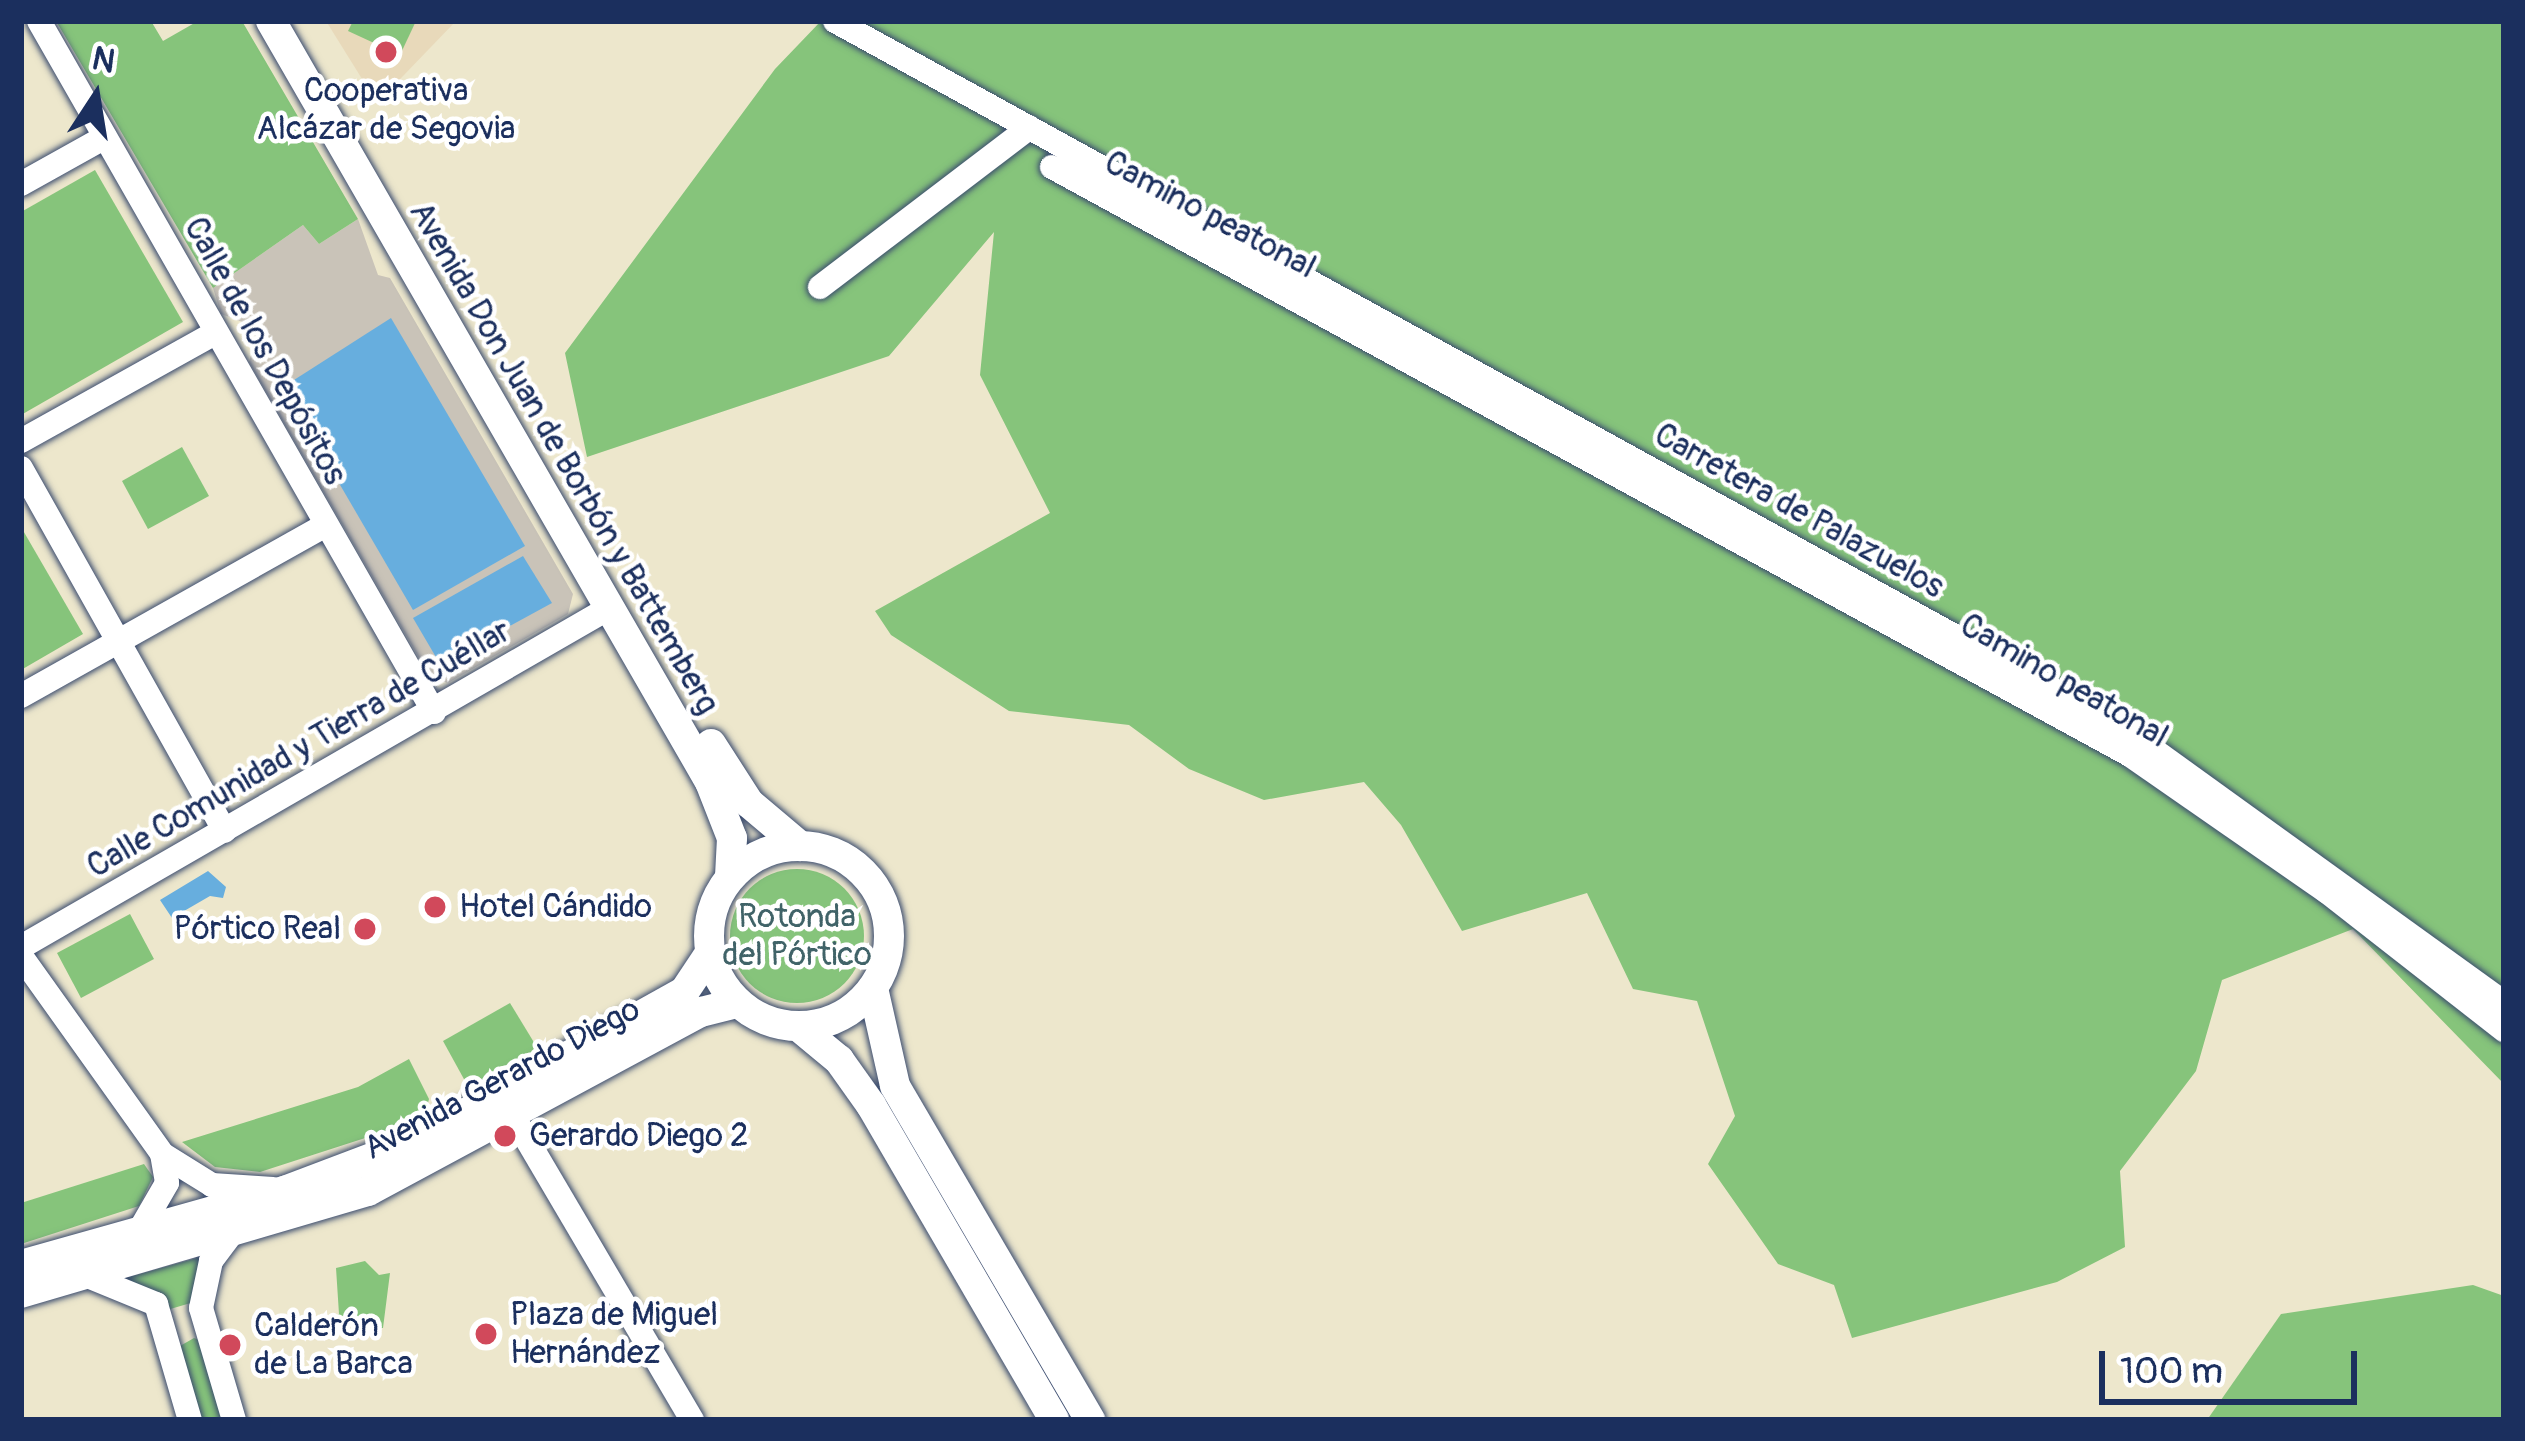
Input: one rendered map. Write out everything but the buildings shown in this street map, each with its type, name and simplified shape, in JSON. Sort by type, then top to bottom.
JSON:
[{"type":"main road","name":"Avenida Don Juan de Borbón y Battemberg","points":[[271,21],[722,808],[730,877]]},
{"type":"main road","name":"Avenida Don Juan de Borbón y Battemberg","points":[[294,21],[728,773],[770,827],[800,846]]},
{"type":"main road","points":[[873,988],[841,1016],[799,1027],[766,1021],[738,1003],[710,952],[711,913],[730,877],[761,854],[800,846],[854,865],[879,895],[889,933],[873,988],[895,1086],[1090,1420]]},
{"type":"main road","name":"Avenida Gerardo Diego","points":[[21,1265],[287,1190],[414,1142],[684,992],[710,952]]},
{"type":"main road","name":"Avenida Gerardo Diego","points":[[21,1293],[368,1191],[701,1012],[738,1003]]},
{"type":"main road","points":[[799,1027],[839,1060],[871,1106],[1054,1420]]},
{"type":"street","name":"Calle de los Depósitos","points":[[39,21],[434,712]]},
{"type":"street","name":"Carretera de Palazuelos","points":[[835,21],[2126,730],[2504,1003]]},
{"type":"street","points":[[820,287],[1029,128]]},
{"type":"street","points":[[21,184],[105,137]]},
{"type":"street","name":"Camino peatonal","points":[[1052,167],[2130,755],[2326,891],[2504,1030]]},
{"type":"street","points":[[21,441],[215,333]]},
{"type":"street","points":[[21,468],[226,831]]},
{"type":"street","points":[[21,696],[326,525]]},
{"type":"street","name":"Calle Comunidad y Tierra de Cuéllar","points":[[21,951],[609,608]]},
{"type":"street","points":[[21,951],[162,1154],[212,1185],[287,1190]]},
{"type":"street","points":[[513,1116],[692,1420]]},
{"type":"street","points":[[138,1233],[167,1183],[162,1154]]},
{"type":"street","points":[[232,1233],[205,1275],[208,1333],[234,1420]]},
{"type":"street","points":[[85,1275],[149,1299],[170,1346],[190,1420]]},
{"type":"street","points":[[170,1346],[182,1329],[208,1333]]},
{"type":"shaded area","name":"Cooperativa Alcázar de Segovia","points":[[326,21],[456,21],[377,103]]},
{"type":"shaded area","points":[[358,219],[378,275],[390,278],[573,594],[568,614],[448,683],[430,677],[249,362],[256,338],[245,323],[221,314],[213,288],[303,225],[319,244]]},
{"type":"green space","points":[[56,21],[151,21],[163,41],[198,21],[242,21],[358,219],[319,244],[303,225],[213,288]]},
{"type":"green space","points":[[353,21],[416,21],[400,55],[348,31]]},
{"type":"green space","points":[[821,21],[2504,21],[2504,1084],[2353,929],[2222,980],[2196,1071],[2120,1171],[2125,1247],[2057,1282],[1852,1338],[1834,1285],[1778,1264],[1708,1164],[1735,1116],[1697,1001],[1633,989],[1587,893],[1462,931],[1401,825],[1364,782],[1264,800],[1189,769],[1129,725],[1009,711],[891,635],[875,611],[1050,513],[980,375],[994,232],[889,356],[587,457],[565,353],[775,69]]},
{"type":"green space","points":[[95,170],[183,322],[21,415],[21,212]]},
{"type":"green space","points":[[182,447],[209,496],[148,529],[122,481]]},
{"type":"green space","points":[[21,527],[83,634],[21,670]]},
{"type":"green space","name":"Rotonda del Pórtico","points":[[797,869],[823,874],[845,888],[859,910],[864,936],[859,962],[845,984],[823,998],[797,1003],[771,998],[749,984],[735,962],[730,936],[735,910],[749,888],[771,874]]},
{"type":"green space","points":[[130,914],[154,959],[81,998],[57,953]]},
{"type":"green space","points":[[510,1003],[538,1049],[480,1083],[465,1081],[443,1041]]},
{"type":"green space","points":[[409,1059],[429,1099],[424,1119],[260,1172],[215,1167],[182,1142],[358,1087]]},
{"type":"green space","points":[[144,1164],[153,1177],[139,1206],[21,1244],[21,1203]]},
{"type":"green space","points":[[204,1256],[194,1302],[167,1310],[122,1279]]},
{"type":"green space","points":[[365,1261],[379,1275],[390,1273],[383,1328],[359,1329],[354,1317],[326,1326],[339,1314],[336,1268]]},
{"type":"green space","points":[[2473,1285],[2504,1296],[2504,1420],[2207,1420],[2281,1314]]},
{"type":"green space","points":[[194,1338],[202,1341],[225,1420],[197,1420],[180,1346]]},
{"type":"water","points":[[391,318],[525,546],[413,610],[283,387]]},
{"type":"water","points":[[523,556],[552,603],[440,664],[413,618]]},
{"type":"water","points":[[208,871],[226,887],[223,898],[210,896],[172,918],[160,900]]},
{"type":"place","name":"Cooperativa Alcázar de Segovia","points":[[386,52]]},
{"type":"place","name":"Hotel Cándido","points":[[435,907]]},
{"type":"place","name":"Pórtico Real","points":[[365,929]]},
{"type":"place","name":"Gerardo Diego 2","points":[[505,1136]]},
{"type":"place","name":"Plaza de Miguel Hernández","points":[[486,1334]]},
{"type":"place","name":"Calderón de La Barca","points":[[230,1345]]}]
